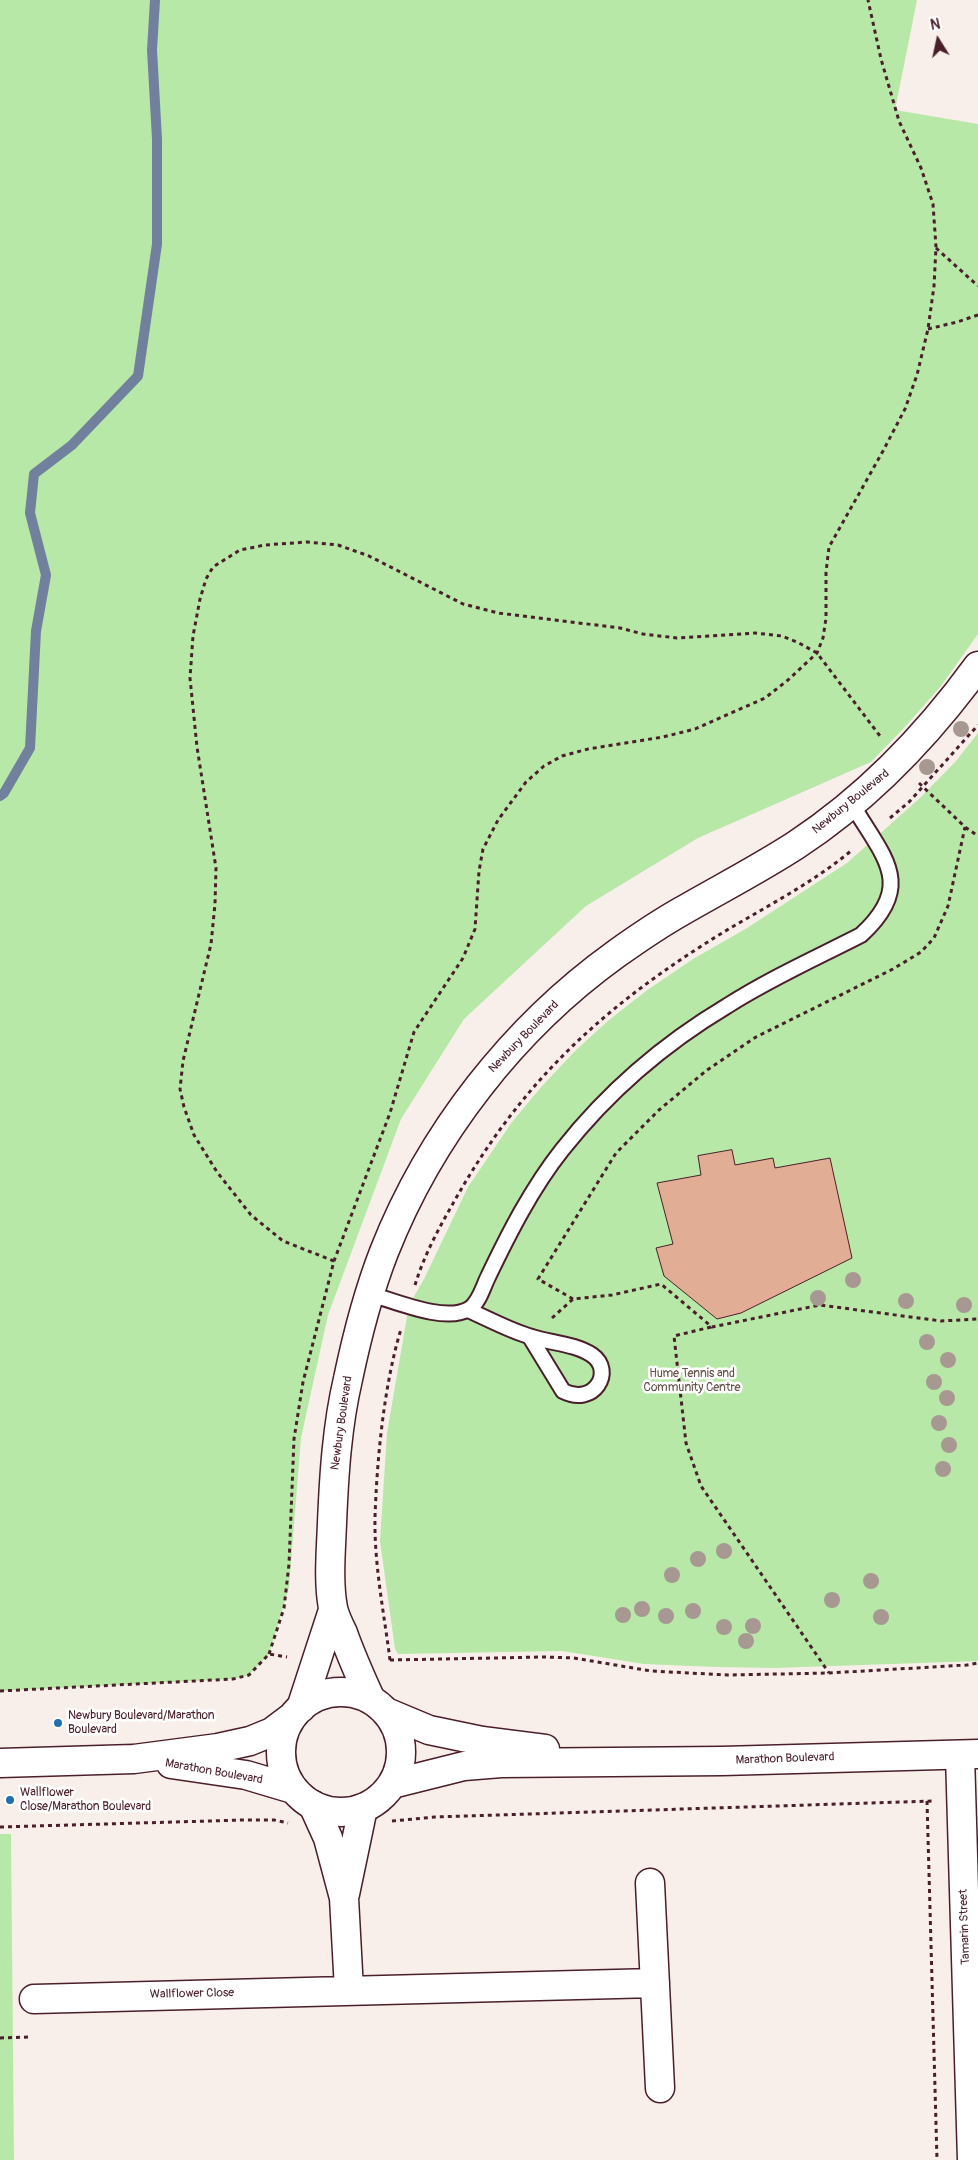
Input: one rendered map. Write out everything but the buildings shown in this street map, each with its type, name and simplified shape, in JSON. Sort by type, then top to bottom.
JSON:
[{"type":"street","name":"Newbury Boulevard","points":[[296,1712],[317,1664],[333,1610],[331,1552],[334,1487],[342,1403],[357,1336],[385,1251],[406,1204],[444,1135],[494,1066],[554,1004],[630,945],[679,912],[746,876],[797,844],[852,804],[899,762],[950,704],[978,666]]},
{"type":"street","name":"Newbury Boulevard","points":[[333,1610],[354,1662],[379,1706]]},
{"type":"street","points":[[303,1797],[338,1811],[363,1808],[380,1798],[392,1784],[400,1766],[401,1747],[396,1728],[379,1706],[353,1693],[334,1692],[316,1697],[296,1712],[284,1734],[281,1753],[284,1772],[303,1797],[328,1838],[344,1898],[349,1990]]},
{"type":"street","name":"Marathon Boulevard","points":[[379,1706],[429,1730],[482,1741],[547,1750],[593,1761]]},
{"type":"street","name":"Marathon Boulevard","points":[[0,1763],[134,1759],[218,1748],[250,1741],[272,1732],[296,1712]]},
{"type":"street","name":"Marathon Boulevard","points":[[392,1784],[464,1766],[593,1761],[694,1762],[969,1754]]},
{"type":"street","name":"Tamarin Street","points":[[969,1754],[962,1801],[972,2160]]},
{"type":"street","name":"Marathon Boulevard","points":[[134,1759],[246,1775],[303,1797]]},
{"type":"street","points":[[344,1898],[363,1808]]},
{"type":"street","points":[[650,1883],[660,2088]]},
{"type":"street","name":"Wallflower Close","points":[[34,1999],[655,1983]]},
{"type":"lane","points":[[468,1310],[478,1299],[499,1254],[528,1201],[563,1150],[608,1100],[660,1052],[727,1006],[861,935],[877,920],[892,888],[891,871],[884,854],[852,804]]},
{"type":"lane","points":[[370,1294],[436,1313],[468,1310],[530,1337],[591,1354],[599,1362],[602,1373],[599,1384],[591,1393],[582,1396],[572,1396],[563,1391],[530,1337]]},
{"type":"path","points":[[0,1691],[233,1679],[248,1675],[269,1654],[284,1608],[289,1564],[294,1440],[303,1382],[334,1261],[390,1113],[414,1032],[463,958],[475,929],[479,871],[483,849],[498,820],[526,782],[544,766],[562,756],[588,749],[663,737],[694,729],[765,698],[788,680],[817,652],[823,638],[826,618],[826,572],[829,547],[905,408],[917,375],[928,329],[934,286],[936,247],[933,204],[918,159],[899,121],[881,59],[868,0]]},
{"type":"path","points":[[936,247],[978,286]]},
{"type":"path","points":[[928,329],[978,315]]},
{"type":"path","points":[[334,1261],[283,1241],[251,1215],[217,1172],[194,1135],[180,1089],[183,1061],[211,944],[215,904],[216,868],[197,747],[190,678],[192,636],[206,579],[212,567],[240,550],[265,545],[307,542],[338,545],[369,556],[463,604],[498,613],[620,628],[643,634],[677,638],[755,633],[782,636],[817,652],[899,762],[965,827],[978,836]]},
{"type":"path","points":[[712,1327],[661,1284],[612,1295],[573,1299],[538,1279],[616,1153],[659,1110],[707,1070],[748,1043],[818,1005],[893,969],[921,952],[934,938],[948,906],[965,827]]},
{"type":"path","points":[[530,1337],[573,1299]]},
{"type":"path","points":[[829,1673],[701,1486],[686,1443],[674,1336],[820,1305],[941,1320],[978,1320]]},
{"type":"path","points":[[269,1654],[317,1664]]},
{"type":"path","points":[[354,1662],[544,1657],[574,1658],[651,1671],[728,1675],[829,1673],[967,1666],[978,1663]]},
{"type":"path","points":[[927,1801],[937,2160]]},
{"type":"path","points":[[358,1836],[379,1835],[381,1828],[390,1821],[399,1818],[962,1801]]},
{"type":"path","points":[[0,1827],[274,1820],[288,1823],[302,1830],[307,1836],[328,1838]]},
{"type":"path","points":[[0,2038],[31,2037]]},
{"type":"green space","points":[[0,0],[917,0],[895,110],[978,124],[978,634],[941,686],[871,762],[698,838],[586,906],[464,1019],[401,1119],[328,1315],[301,1438],[289,1587],[269,1654],[249,1675],[233,1679],[0,1691]]},
{"type":"green space","name":"Hume Tennis and Community Centre","points":[[978,733],[978,1661],[775,1668],[644,1664],[562,1651],[398,1654],[395,1649],[380,1541],[387,1433],[409,1305],[424,1279],[468,1187],[512,1122],[542,1086],[577,1049],[609,1020],[646,991],[693,959],[747,928],[847,863],[921,797],[956,761]]},
{"type":"green space","points":[[0,1834],[11,1834],[14,2160],[0,2160]]},
{"type":"waterway","points":[[0,796],[4,793],[30,748],[36,631],[46,575],[30,513],[34,474],[72,445],[138,376],[157,244],[157,139],[152,50],[155,0]]},
{"type":"place","name":"Newbury Boulevard/Marathon Boulevard","points":[[58,1723]]},
{"type":"place","name":"Wallflower Close/Marathon Boulevard","points":[[10,1800]]}]
